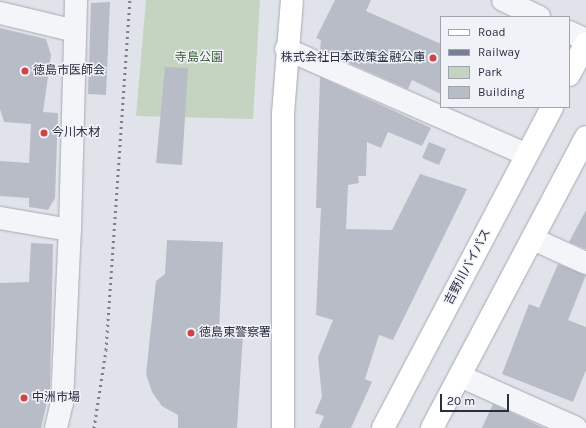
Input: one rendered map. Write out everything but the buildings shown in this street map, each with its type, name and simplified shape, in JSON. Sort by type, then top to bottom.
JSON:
[{"type":"main road","points":[[283,428],[281,199],[286,49],[292,0]]},
{"type":"main road","points":[[570,73],[586,41]]},
{"type":"main road","name":"吉野川バイパス","points":[[383,428],[551,108]]},
{"type":"main road","points":[[432,428],[586,137]]},
{"type":"street","points":[[56,428],[62,403],[70,230],[76,0]]},
{"type":"street","points":[[505,0],[537,16]]},
{"type":"street","points":[[0,13],[75,31]]},
{"type":"street","points":[[570,33],[586,41]]},
{"type":"street","points":[[286,49],[320,61],[527,155]]},
{"type":"street","points":[[0,218],[70,230]]},
{"type":"street","points":[[533,239],[586,263]]},
{"type":"street","points":[[460,376],[576,428]]},
{"type":"green space","name":"寺島公園","points":[[146,0],[260,0],[253,119],[136,116]]},
{"type":"railway","points":[[94,428],[106,350],[130,0]]},
{"type":"place","name":"株式会社日本政策金融公庫","points":[[433,58]]},
{"type":"place","name":"徳島市医師会","points":[[25,71]]},
{"type":"place","name":"今川木材","points":[[44,133]]},
{"type":"place","name":"徳島東警察署","points":[[191,333]]},
{"type":"place","name":"中洲市場","points":[[24,398]]}]
